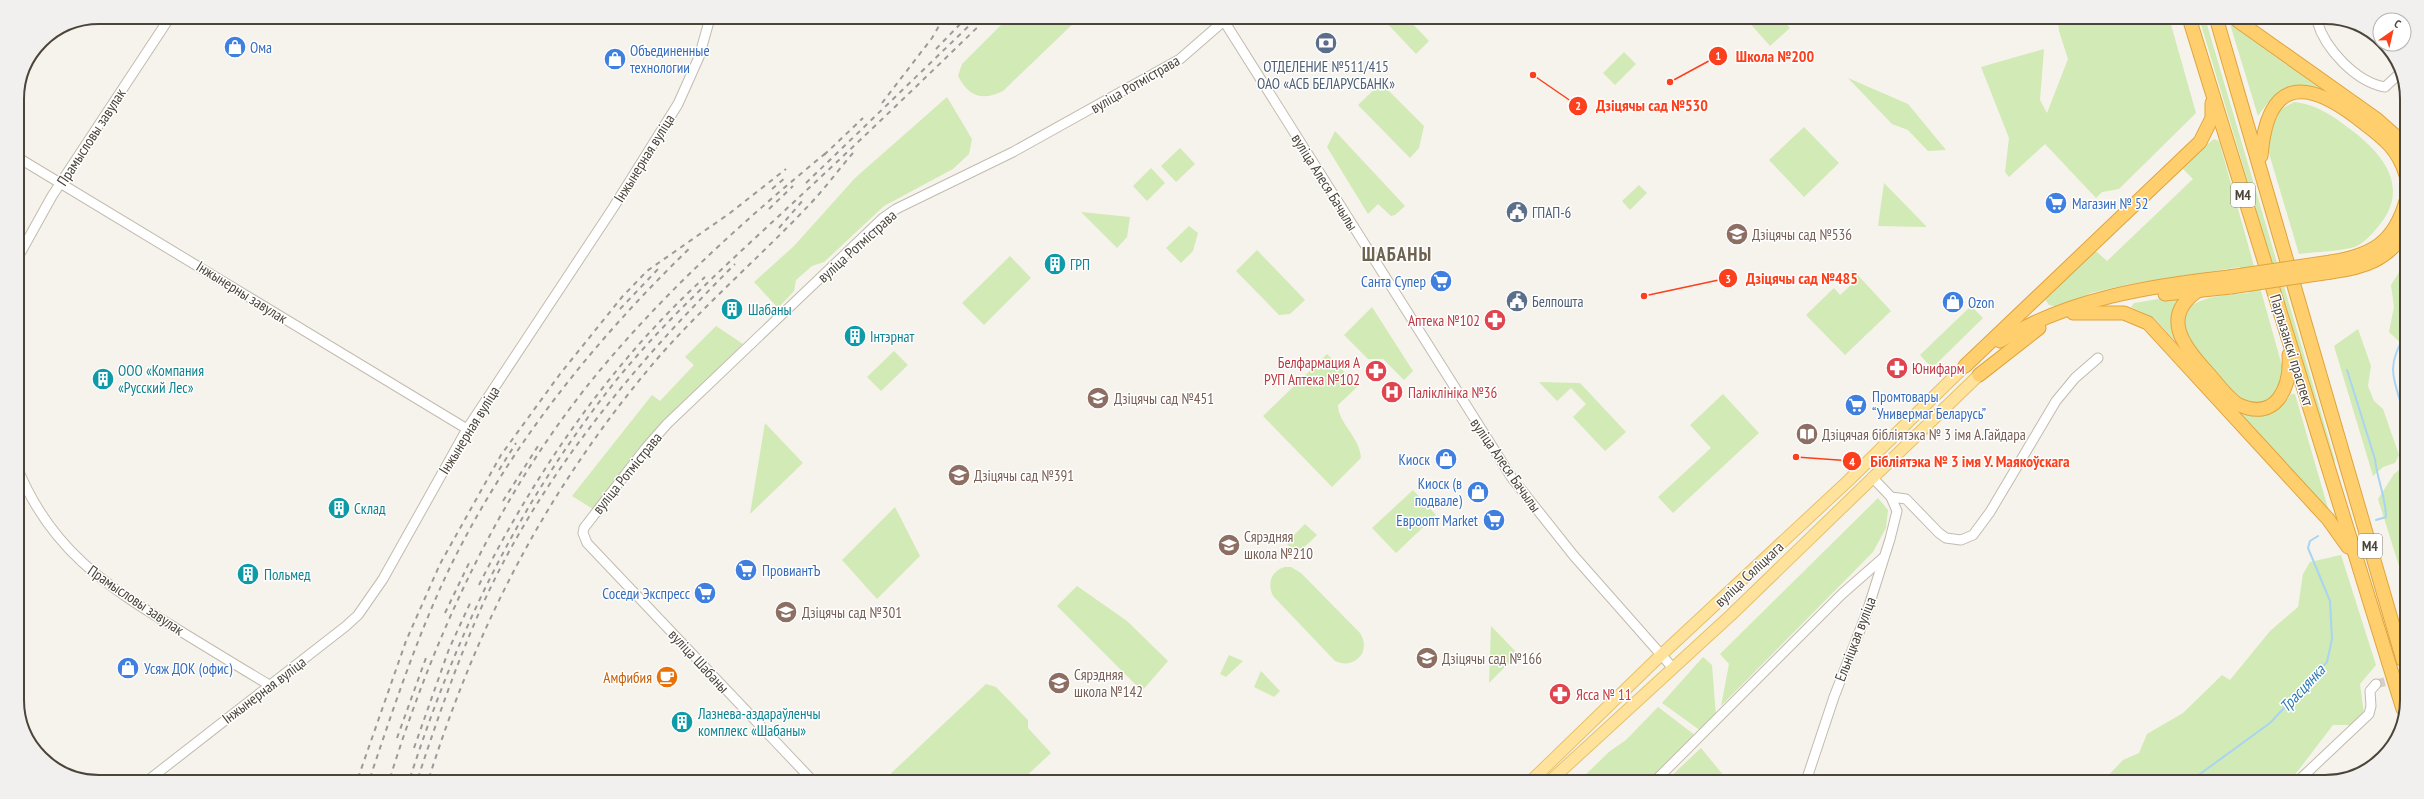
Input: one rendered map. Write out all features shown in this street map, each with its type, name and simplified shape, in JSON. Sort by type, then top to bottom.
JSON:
[{"type":"highway","name":"Партызанскі праспект","points":[[2191,24],[2400,699]]},
{"type":"highway","name":"Партызанскі праспект","points":[[2218,24],[2260,164],[2400,650]]},
{"type":"highway","points":[[2242,24],[2375,118],[2400,140]]},
{"type":"highway","points":[[2260,164],[2262,135],[2267,117],[2275,104],[2286,95],[2298,91],[2314,93],[2330,101],[2387,141],[2400,159]]},
{"type":"highway","points":[[1965,366],[2200,142],[2212,118],[2212,95]]},
{"type":"highway","points":[[2331,267],[2370,251],[2386,240],[2395,230],[2400,217]]},
{"type":"highway","points":[[1965,366],[2016,332],[2074,307],[2125,292],[2230,282],[2331,267],[2354,269],[2375,262],[2390,251],[2400,238]]},
{"type":"highway","points":[[1979,375],[2040,327],[2073,313],[2127,299],[2200,290],[2230,282]]},
{"type":"highway","points":[[2200,290],[2189,297],[2179,315],[2178,332],[2181,340],[2191,355],[2237,404],[2245,408],[2259,409],[2276,403],[2281,396],[2289,374],[2289,339]]},
{"type":"highway","points":[[2073,313],[2124,313],[2137,317],[2153,327],[2328,519],[2357,562]]},
{"type":"main road","name":"вуліца Сяліцкага","points":[[1537,775],[1660,656],[1862,468],[1965,366]]},
{"type":"main road","name":"вуліца Сяліцкага","points":[[1555,775],[1672,667],[1731,615],[1979,375]]},
{"type":"main road","points":[[1862,468],[1872,477]]},
{"type":"street","name":"Прамысловы завулак","points":[[24,244],[60,183],[165,24]]},
{"type":"street","name":"Інжынерная вуліца","points":[[155,775],[271,686],[358,614],[383,579],[467,428],[678,104],[699,57],[708,24]]},
{"type":"street","name":"вуліца Ротмістрава","points":[[587,542],[583,533],[594,513],[667,424],[883,218],[896,209],[1013,152],[1180,59],[1220,24]]},
{"type":"street","name":"вуліца Алеся Бачылы","points":[[1228,24],[1512,478],[1574,556],[1660,656],[1672,667]]},
{"type":"street","points":[[2317,24],[2326,42],[2354,72],[2373,85],[2385,87],[2397,77]]},
{"type":"street","name":"Інжынерны завулак","points":[[24,161],[467,428]]},
{"type":"street","points":[[1891,497],[1906,499],[1939,534],[1956,540],[1973,535],[1990,512],[2056,401],[2076,378],[2098,358]]},
{"type":"street","points":[[1872,477],[1891,497],[1897,511],[1906,499]]},
{"type":"street","name":"Прамысловы завулак","points":[[24,481],[43,518],[80,561],[111,587],[271,686]]},
{"type":"street","name":"Ельніцкая вуліца","points":[[1808,775],[1834,697],[1867,612],[1897,511]]},
{"type":"street","name":"вуліца Шабаны","points":[[587,542],[807,775]]},
{"type":"street","points":[[1662,775],[1842,594],[1883,558]]},
{"type":"street","points":[[2304,775],[2369,714],[2371,706],[2370,691],[2376,684]]},
{"type":"green space","points":[[1002,24],[1073,24],[1003,91],[995,94],[982,96],[972,93],[967,89],[958,76],[962,64]]},
{"type":"green space","points":[[1388,24],[1413,24],[1429,41],[1416,54]]},
{"type":"green space","points":[[1751,24],[1786,24],[1790,28],[1770,46]]},
{"type":"green space","points":[[2058,24],[2171,24],[2196,113],[2119,189],[2102,192],[2096,198],[2045,144],[2009,177],[2005,172],[2009,138],[1981,67],[2044,49],[2040,100],[2047,113],[2068,59]]},
{"type":"green space","points":[[2201,24],[2207,24],[2335,460],[2334,463],[2331,461]]},
{"type":"green space","points":[[2230,24],[2321,89],[2300,87],[2284,90],[2265,106],[2258,116]]},
{"type":"green space","points":[[1624,52],[1636,64],[1615,85],[1603,73]]},
{"type":"green space","points":[[1848,78],[1908,104],[1946,150],[1928,151],[1908,130],[1892,124]]},
{"type":"green space","points":[[1381,83],[1424,126],[1419,148],[1410,158],[1358,105]]},
{"type":"green space","points":[[947,97],[972,139],[969,154],[953,169],[884,206],[824,262],[812,266],[796,280],[794,291],[778,308],[754,282],[794,246],[855,178]]},
{"type":"green space","points":[[2294,102],[2317,108],[2344,124],[2372,148],[2388,170],[2392,183],[2393,196],[2389,209],[2376,229],[2367,239],[2357,246],[2352,248],[2299,254],[2268,150],[2271,128],[2281,109]]},
{"type":"green space","points":[[1804,127],[1839,163],[1804,197],[1769,160]]},
{"type":"green space","points":[[1335,131],[1405,206],[1395,215],[1391,216],[1378,204],[1368,214],[1327,147]]},
{"type":"green space","points":[[2214,139],[2219,141],[2284,373],[2278,394],[2257,406],[2237,398],[2190,343],[2184,323],[2186,310],[2200,301],[2232,294],[2249,293],[2240,267],[2129,284],[2091,293],[2058,307],[2049,305],[2044,298],[2092,252],[2097,252],[2107,261],[2193,179],[2183,169],[2183,164]]},
{"type":"green space","points":[[1180,148],[1195,164],[1176,182],[1161,166]]},
{"type":"green space","points":[[1151,168],[1165,183],[1147,201],[1133,186]]},
{"type":"green space","points":[[1884,183],[1926,226],[1926,227],[1878,226]]},
{"type":"green space","points":[[1639,185],[1647,193],[1630,210],[1622,201]]},
{"type":"green space","points":[[1081,212],[1130,217],[1127,237],[1117,248]]},
{"type":"green space","points":[[1189,226],[1198,233],[1193,251],[1181,263],[1166,248]]},
{"type":"green space","points":[[1257,250],[1305,300],[1290,314],[1279,315],[1236,271]]},
{"type":"green space","points":[[1010,256],[1031,278],[984,325],[962,303]]},
{"type":"green space","points":[[1853,270],[1891,311],[1845,355],[1806,315],[1834,288],[1840,295],[1851,285],[1845,278]]},
{"type":"green space","points":[[2400,271],[2400,342],[2389,332],[2394,307],[2391,285]]},
{"type":"green space","points":[[2176,296],[2179,298],[2174,309],[2188,355],[2154,318],[2131,307],[2134,303]]},
{"type":"green space","points":[[1971,306],[1983,318],[1932,368],[1920,355]]},
{"type":"green space","points":[[1372,307],[1413,371],[1404,380],[1383,359],[1368,359],[1344,335]]},
{"type":"green space","points":[[716,326],[743,344],[639,448],[593,509],[572,496],[652,395],[660,401],[694,365],[685,357]]},
{"type":"green space","points":[[2358,329],[2371,366],[2368,386],[2374,401],[2383,409],[2399,455],[2395,463],[2383,467],[2373,476],[2334,346]]},
{"type":"green space","points":[[894,351],[908,365],[881,391],[867,377]]},
{"type":"green space","points":[[1327,354],[1358,386],[1338,405],[1341,418],[1357,443],[1361,458],[1332,487],[1263,416]]},
{"type":"green space","points":[[1539,382],[1580,383],[1626,432],[1605,451],[1573,417],[1586,404],[1571,388],[1557,401]]},
{"type":"green space","points":[[1723,394],[1759,433],[1673,513],[1658,497],[1711,448],[1690,425]]},
{"type":"green space","points":[[2291,394],[2295,394],[2330,515],[2230,405],[2248,413],[2264,415],[2278,409],[2285,403]]},
{"type":"green space","points":[[765,423],[803,463],[750,514]]},
{"type":"green space","points":[[2399,470],[2400,569],[2378,499],[2394,474]]},
{"type":"green space","points":[[1413,490],[1436,515],[1396,553],[1372,528]]},
{"type":"green space","points":[[1878,498],[1888,510],[1886,528],[1873,552],[1721,706],[1729,664],[1720,654]]},
{"type":"green space","points":[[895,507],[920,556],[877,599],[842,560]]},
{"type":"green space","points":[[1305,524],[1317,535],[1297,554],[1286,543]]},
{"type":"green space","points":[[2341,555],[2376,665],[2360,684],[2364,714],[2352,725],[2333,725],[2295,775],[2109,775],[2123,760],[2139,753],[2147,734],[2183,713],[2222,675],[2230,680],[2270,631],[2298,607],[2303,574],[2310,562]]},
{"type":"green space","points":[[1285,567],[1291,567],[1301,573],[1360,633],[1364,647],[1359,658],[1349,663],[1335,661],[1273,596],[1270,582],[1276,571]]},
{"type":"green space","points":[[1077,586],[1127,621],[1168,661],[1142,691],[1057,606]]},
{"type":"green space","points":[[1491,626],[1518,654],[1489,683]]},
{"type":"green space","points":[[1229,655],[1243,661],[1226,677],[1220,674]]},
{"type":"green space","points":[[1703,657],[1712,665],[1716,716],[1701,731],[1662,703]]},
{"type":"green space","points":[[1261,671],[1280,691],[1274,697],[1254,687]]},
{"type":"green space","points":[[986,684],[996,687],[1028,720],[1028,728],[1051,753],[1027,775],[889,775]]},
{"type":"green space","points":[[1658,707],[1696,736],[1656,775],[1585,775],[1610,751],[1626,740]]},
{"type":"green space","points":[[1701,748],[1723,775],[1672,775]]},
{"type":"waterway","points":[[2400,345],[2395,357],[2393,375],[2400,400]]},
{"type":"waterway","name":"Трасцянка","points":[[2347,370],[2375,459],[2385,503],[2386,517],[2376,520]]},
{"type":"waterway","name":"Трасцянка","points":[[2199,775],[2270,723],[2327,662],[2332,639],[2330,601],[2308,548],[2310,541],[2318,536]]},
{"type":"tunnel","points":[[2376,684],[2400,678]]},
{"type":"railway","points":[[882,103],[932,38],[940,24]]},
{"type":"railway","points":[[936,49],[960,24]]},
{"type":"railway","points":[[806,183],[971,24]]},
{"type":"railway","points":[[411,775],[448,671],[470,620],[519,523],[579,429],[614,383],[656,334],[725,266],[868,133],[981,24]]},
{"type":"railway","points":[[824,155],[863,118]]},
{"type":"railway","points":[[391,775],[407,725],[427,673],[448,621],[472,570],[498,520],[527,471],[558,425],[592,380],[646,318],[734,232],[827,152]]},
{"type":"railway","points":[[430,775],[449,720],[495,609],[521,557],[583,456],[618,407],[657,359],[694,319],[811,203],[853,153]]},
{"type":"railway","points":[[359,775],[406,641],[440,564],[501,455],[560,374],[622,297],[647,271],[730,213],[786,169]]},
{"type":"railway","points":[[772,189],[785,178]]},
{"type":"railway","points":[[769,209],[793,186]]},
{"type":"railway","points":[[779,228],[804,199]]},
{"type":"railway","points":[[371,775],[402,684],[429,614],[462,543],[489,496],[549,406],[582,364],[654,284],[692,246]]},
{"type":"railway","points":[[419,775],[464,648],[482,606],[506,558],[532,512],[561,467],[626,382],[661,342],[735,264]]},
{"type":"railway","points":[[620,309],[660,267]]},
{"type":"railway","points":[[479,585],[525,501],[578,420],[638,345],[705,277]]},
{"type":"railway","points":[[499,470],[516,443]]},
{"type":"railway","points":[[503,501],[538,446]]},
{"type":"railway","points":[[445,613],[470,561]]},
{"type":"railway","points":[[414,748],[449,649],[472,599]]},
{"type":"railway","points":[[397,738],[427,655]]},
{"type":"place","name":"ОТДЕЛЕНИЕ №511/415 ОАО «АСБ БЕЛАРУСБАНК»","points":[[1326,43]]},
{"type":"place","name":"Ома","points":[[235,47]]},
{"type":"place","name":"Объединенные технологии","points":[[615,59]]},
{"type":"place","name":"Дзіцячы сад №530","points":[[1533,75]]},
{"type":"place","name":"Школа №200","points":[[1670,82]]},
{"type":"place","name":"Магазин № 52","points":[[2056,203]]},
{"type":"place","name":"ГПАП-6","points":[[1517,212]]},
{"type":"place","name":"Дзіцячы сад №536","points":[[1737,234]]},
{"type":"place","name":"ГРП","points":[[1055,264]]},
{"type":"place","name":"Санта Супер","points":[[1441,281]]},
{"type":"place","name":"Дзіцячы сад №485","points":[[1644,296]]},
{"type":"place","name":"Белпошта","points":[[1517,301]]},
{"type":"place","name":"Ozon","points":[[1953,302]]},
{"type":"place","name":"Шабаны","points":[[732,309]]},
{"type":"place","name":"Аптека №102","points":[[1495,320]]},
{"type":"place","name":"Інтэрнат","points":[[855,336]]},
{"type":"place","name":"Юнифарм","points":[[1897,368]]},
{"type":"place","name":"Белфармация А РУП Аптека №102","points":[[1376,371]]},
{"type":"place","name":"ООО «Компания «Русский Лес»","points":[[103,379]]},
{"type":"place","name":"Паліклініка №36","points":[[1392,392]]},
{"type":"place","name":"Дзіцячы сад №451","points":[[1098,398]]},
{"type":"place","name":"Промтовары “Универмаг Беларусь”","points":[[1856,405]]},
{"type":"place","name":"Дзіцячая бібліятэка № 3 імя А.Гайдара","points":[[1807,434]]},
{"type":"place","name":"Бібліятэка № 3 імя У. Маякоўскага","points":[[1796,457]]},
{"type":"place","name":"Киоск","points":[[1446,459]]},
{"type":"place","name":"Дзіцячы сад №391","points":[[959,475]]},
{"type":"place","name":"Киоск (в подвале)","points":[[1478,492]]},
{"type":"place","name":"Склад","points":[[339,508]]},
{"type":"place","name":"Евроопт Market","points":[[1494,520]]},
{"type":"place","name":"Сярэдняя школа №210","points":[[1229,545]]},
{"type":"place","name":"ПровиантЪ","points":[[746,570]]},
{"type":"place","name":"Польмед","points":[[248,574]]},
{"type":"place","name":"Соседи Экспресс","points":[[705,593]]},
{"type":"place","name":"Дзіцячы сад №301","points":[[786,612]]},
{"type":"place","name":"Дзіцячы сад №166","points":[[1427,658]]},
{"type":"place","name":"Усяж ДОК (офис)","points":[[128,668]]},
{"type":"place","name":"Амфибия","points":[[667,677]]},
{"type":"place","name":"Сярэдняя школа №142","points":[[1059,683]]},
{"type":"place","name":"Ясса № 11","points":[[1560,694]]},
{"type":"place","name":"Лазнева-аздараўленчы комплекс «Шабаны»","points":[[682,722]]},
{"type":"district","name":"ШАБАНЫ","points":[[1397,254]]}]
